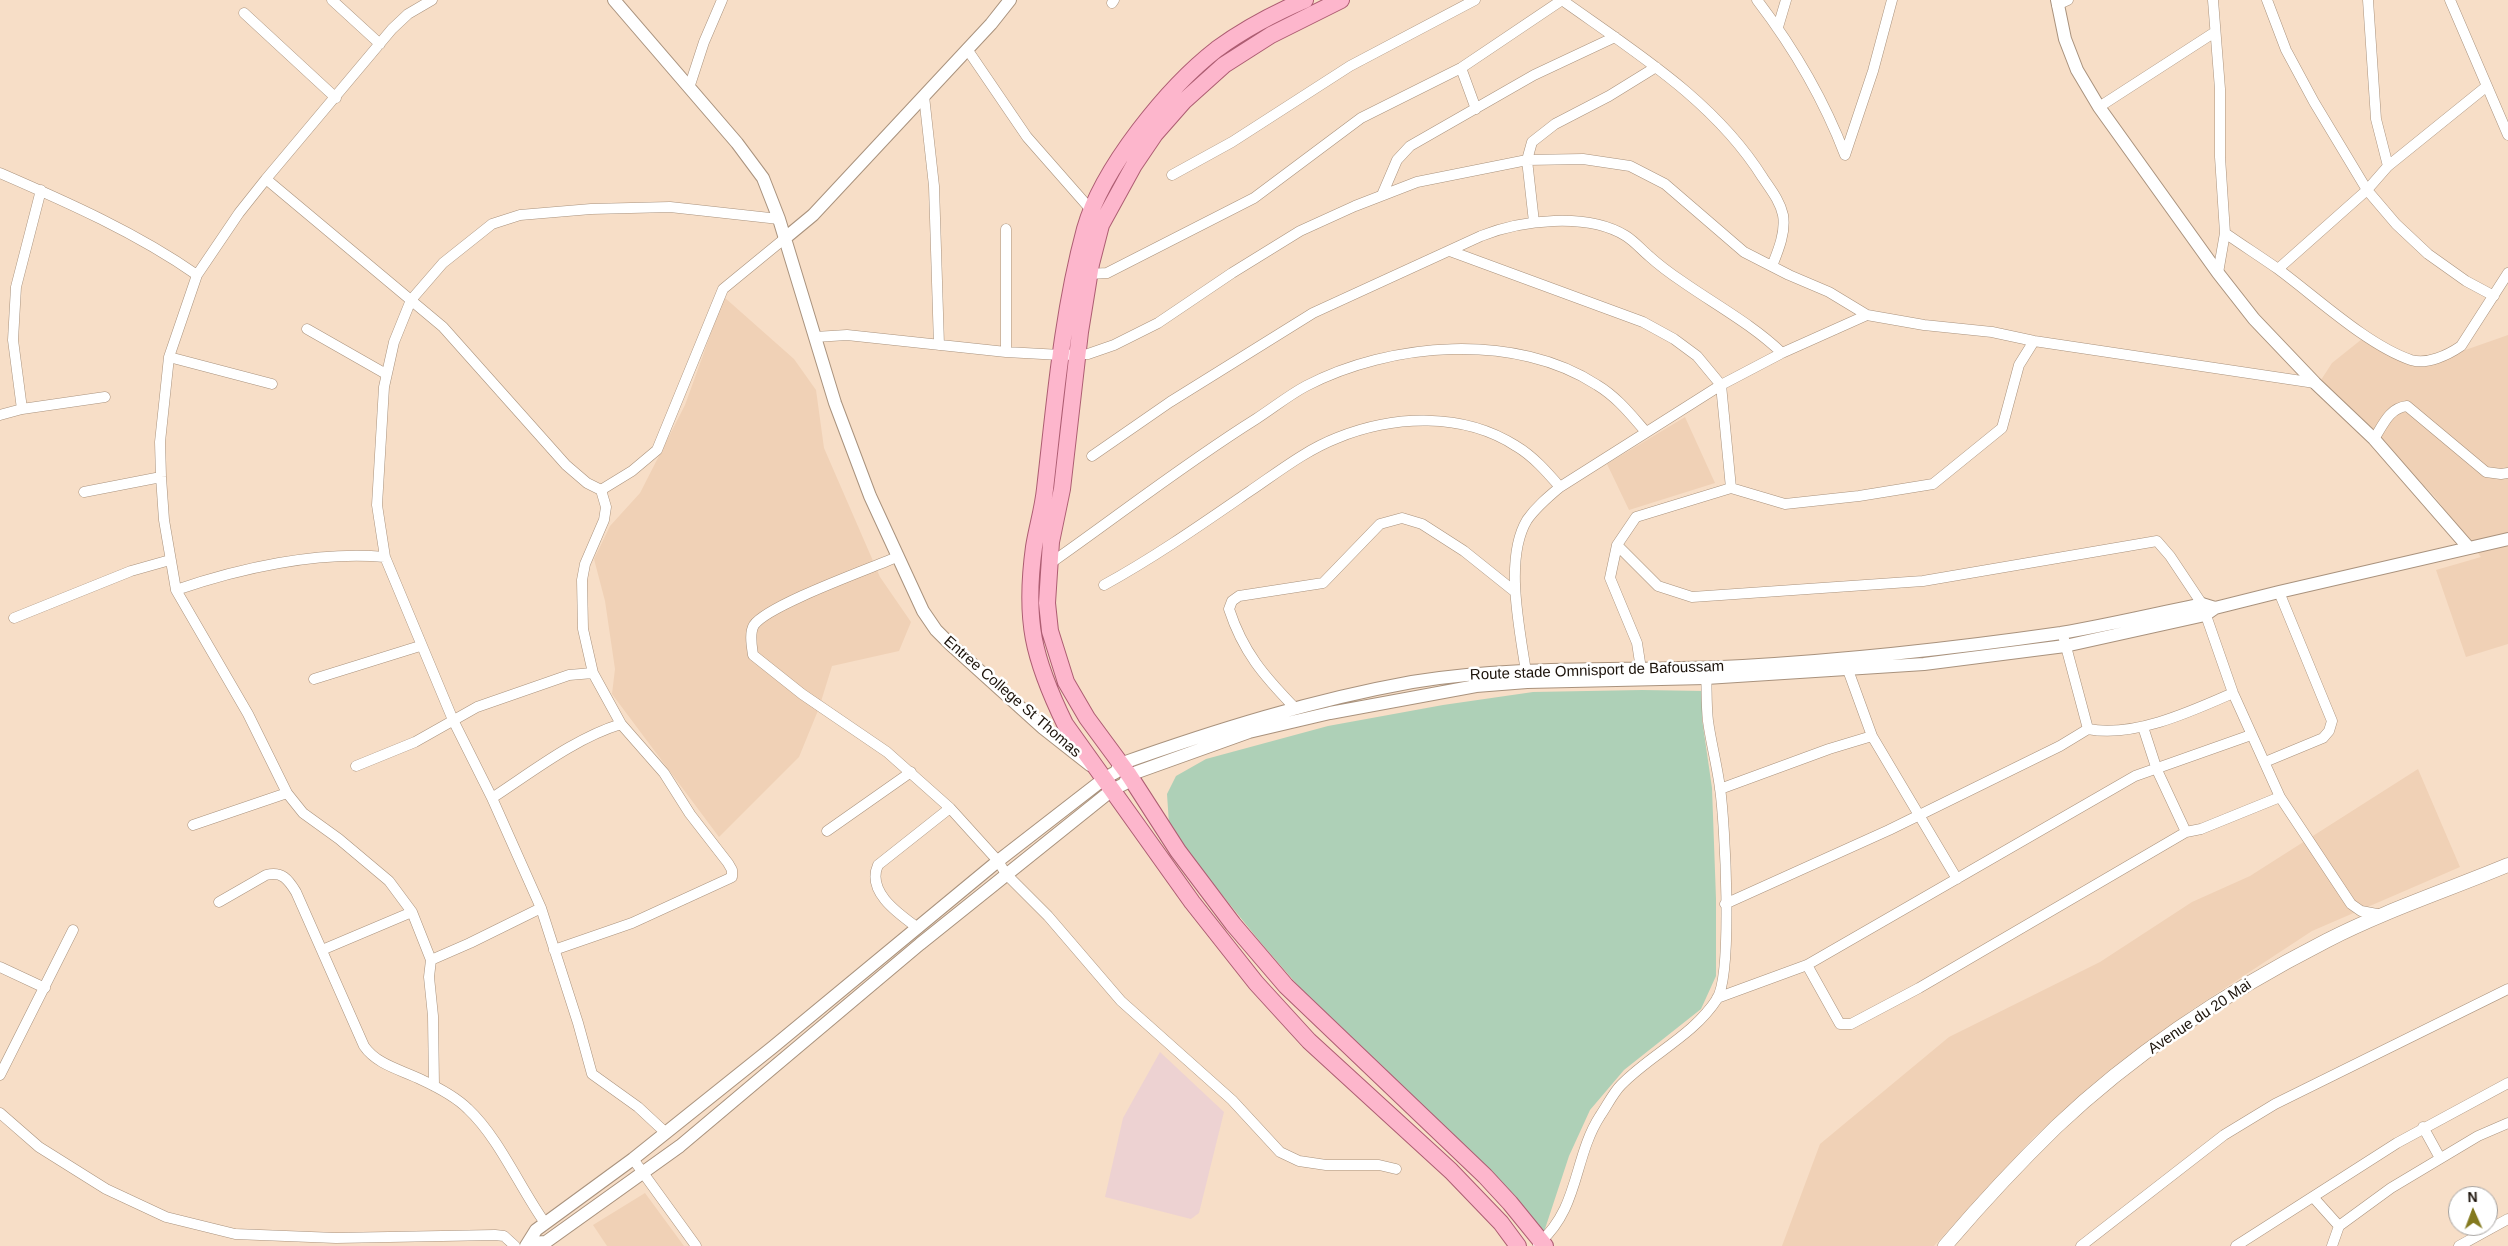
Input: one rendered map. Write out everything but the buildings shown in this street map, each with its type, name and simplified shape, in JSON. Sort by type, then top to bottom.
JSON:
[{"type":"main road","points":[[1304,0],[1280,11],[1217,49],[1170,92],[1132,141],[1100,194],[1085,227],[1077,266],[1069,354],[1062,489],[1048,565],[1047,603],[1050,631],[1056,656],[1066,682],[1087,718],[1124,769],[1178,851],[1233,924],[1286,986],[1510,1202],[1540,1244]]},
{"type":"main road","points":[[1342,0],[1271,35],[1224,65],[1184,101],[1155,134],[1119,192],[1102,225],[1069,354],[1031,573],[1030,616],[1035,652],[1049,692],[1065,724],[1192,902],[1256,984],[1309,1041],[1451,1172],[1501,1223],[1518,1246]]},
{"type":"main road","name":"Avenue du 20 Mai","points":[[1945,1246],[2057,1126],[2146,1054],[2232,994],[2328,940],[2508,865]]},
{"type":"street","points":[[332,0],[380,44]]},
{"type":"street","points":[[432,0],[408,14],[380,44],[239,213],[197,276],[169,357],[160,442],[170,560],[176,590],[248,714],[286,793],[303,813],[340,839],[389,881],[412,912],[431,960],[434,1086]]},
{"type":"street","name":"Entree College St Thomas","points":[[614,0],[763,178],[779,219],[835,403],[870,496],[919,603],[936,630],[1043,728],[1109,784]]},
{"type":"street","points":[[689,88],[704,42],[722,0]]},
{"type":"street","points":[[601,490],[632,471],[657,450],[722,289],[813,216],[1010,0]]},
{"type":"street","points":[[1172,175],[1232,142],[1350,66],[1475,0]]},
{"type":"street","points":[[1089,274],[1107,273],[1254,198],[1362,118],[1461,68],[1562,0],[1656,66],[1696,100],[1732,135],[1746,152],[1776,198],[1783,217],[1780,247],[1772,266]]},
{"type":"street","points":[[1757,0],[1778,27],[1832,122],[1845,155],[1873,70],[1892,0]]},
{"type":"street","points":[[1778,27],[1786,0]]},
{"type":"street","points":[[2213,0],[2220,89],[2220,158],[2225,233],[2218,274]]},
{"type":"street","points":[[2267,0],[2286,50],[2314,102],[2367,190],[2396,224],[2428,254],[2466,281],[2494,296]]},
{"type":"street","points":[[2368,0],[2376,118],[2388,166]]},
{"type":"street","points":[[2450,0],[2508,134]]},
{"type":"street","points":[[2061,2],[2065,39],[2077,70],[2100,107],[2218,274],[2254,319],[2315,383],[2374,439],[2469,548]]},
{"type":"street","points":[[244,13],[336,98]]},
{"type":"street","points":[[2100,107],[2215,32]]},
{"type":"street","points":[[1382,195],[1388,178],[1403,152],[1534,75],[1615,36]]},
{"type":"street","points":[[967,49],[1027,137],[1092,211]]},
{"type":"street","points":[[1534,222],[1527,160],[1532,142],[1542,133],[1609,96],[1656,66]]},
{"type":"street","points":[[1461,68],[1476,109]]},
{"type":"street","points":[[2278,269],[2367,190],[2388,166],[2487,86]]},
{"type":"street","points":[[924,96],[934,186],[939,345]]},
{"type":"street","points":[[815,337],[847,335],[1006,352],[1088,354],[1114,345],[1158,323],[1232,273],[1300,231],[1382,195],[1417,182],[1527,160],[1583,159],[1630,166],[1665,184],[1744,252],[1829,292],[1867,315],[1992,332],[2034,341],[2315,383]]},
{"type":"street","points":[[0,173],[41,190],[151,246],[197,276]]},
{"type":"street","points":[[266,179],[454,338],[566,465],[587,483],[601,490],[606,507],[604,520],[585,564],[582,580],[583,629],[593,673],[621,724],[664,773],[690,814],[728,863],[732,870],[732,877],[632,923],[554,950]]},
{"type":"street","points":[[22,409],[13,340],[16,288],[41,190]]},
{"type":"street","points":[[666,1133],[638,1107],[592,1074],[541,908],[492,798],[453,720],[420,646],[385,557],[377,505],[386,374],[394,342],[411,300],[443,263],[492,224],[520,215],[670,207],[779,219]]},
{"type":"street","points":[[1092,456],[1170,402],[1313,313],[1505,226],[1534,222],[1584,223],[1607,228],[1626,236],[1659,265],[1756,331],[1782,353]]},
{"type":"street","points":[[1006,229],[1006,352]]},
{"type":"street","points":[[2225,233],[2278,269],[2335,314],[2382,345],[2412,360],[2431,360],[2461,346],[2508,273]]},
{"type":"street","points":[[1450,251],[1643,322],[1674,339],[1697,356],[1721,385],[1732,488]]},
{"type":"street","points":[[1526,676],[1514,591],[1520,540],[1527,520],[1542,502],[1560,487],[1721,385],[1782,353],[1867,315]]},
{"type":"street","points":[[307,329],[386,374]]},
{"type":"street","points":[[1641,670],[1637,643],[1610,578],[1616,545],[1636,517],[1732,488],[1785,504],[1859,496],[1933,484],[2002,428],[2019,365],[2034,341]]},
{"type":"street","points":[[1048,565],[1198,456],[1307,386],[1350,368],[1393,356],[1448,348],[1478,348],[1511,352],[1542,361],[1577,373],[1598,385],[1616,399],[1646,432]]},
{"type":"street","points":[[169,357],[272,384]]},
{"type":"street","points":[[0,415],[22,409],[105,397]]},
{"type":"street","points":[[2374,439],[2390,414],[2398,407],[2407,406],[2486,472],[2508,473]]},
{"type":"street","points":[[1104,585],[1145,562],[1296,460],[1338,438],[1397,421],[1442,420],[1490,431],[1517,446],[1544,469],[1560,487]]},
{"type":"street","points":[[84,492],[162,477]]},
{"type":"street","points":[[1294,708],[1253,662],[1242,642],[1229,609],[1232,601],[1239,596],[1323,583],[1380,524],[1402,518],[1422,524],[1464,551],[1514,591]]},
{"type":"street","points":[[2207,609],[2508,539]]},
{"type":"street","points":[[1616,545],[1658,586],[1692,597],[1923,582],[2157,541],[2170,556],[2207,609],[2233,693],[2280,797],[2352,904],[2361,911],[2384,916]]},
{"type":"street","points":[[176,590],[226,573],[299,561],[364,555],[385,557]]},
{"type":"street","points":[[897,557],[801,596],[762,616],[753,627],[751,644],[753,656],[802,694],[887,752],[950,808],[998,862],[1006,874],[1048,916],[1121,1001],[1232,1100],[1280,1152],[1299,1161],[1326,1165],[1379,1165],[1396,1169]]},
{"type":"street","points":[[14,618],[131,572],[170,560]]},
{"type":"street","points":[[2264,762],[2322,738],[2329,731],[2332,721],[2278,592]]},
{"type":"street","name":"Route stade Omnisport de Bafoussam","points":[[1124,769],[1249,732],[1330,713],[1526,676],[1641,670],[1706,673],[1923,650],[2062,632],[2207,609]]},
{"type":"street","name":"Route stade Omnisport de Bafoussam","points":[[1124,769],[1246,721],[1294,708],[1412,682],[1473,674],[1526,676],[1848,670],[1924,664],[2065,646],[2207,609]]},
{"type":"street","points":[[2062,632],[2088,729]]},
{"type":"street","points":[[314,679],[420,646]]},
{"type":"street","points":[[1923,650],[1924,664]]},
{"type":"street","points":[[1848,670],[1872,736],[1956,879]]},
{"type":"street","points":[[356,766],[414,742],[476,707],[536,685],[568,676],[593,673]]},
{"type":"street","points":[[1540,1244],[1565,1211],[1582,1159],[1598,1119],[1621,1085],[1685,1034],[1717,998],[1725,970],[1725,904],[1720,789],[1708,719],[1706,673]]},
{"type":"street","points":[[1725,904],[1889,830],[2060,746],[2088,729],[2096,731],[2143,727],[2192,711],[2233,693]]},
{"type":"street","points":[[492,798],[576,744],[621,724]]},
{"type":"street","points":[[2143,727],[2157,770],[2186,832]]},
{"type":"street","points":[[1717,998],[1807,965],[2135,776],[2157,770],[2251,735]]},
{"type":"street","points":[[1720,789],[1829,749],[1872,736]]},
{"type":"street","name":"Route stade Omnisport de Bafoussam","points":[[528,1245],[536,1230],[666,1133],[998,862],[1109,784],[1124,784],[1124,769]]},
{"type":"street","points":[[827,832],[911,772]]},
{"type":"street","name":"Route stade Omnisport de Bafoussam","points":[[528,1245],[546,1242],[680,1146],[1006,874],[1109,784]]},
{"type":"street","points":[[193,825],[286,793]]},
{"type":"street","points":[[1807,965],[1840,1024],[1851,1024],[1926,984],[2186,832],[2201,829],[2280,797]]},
{"type":"street","points":[[918,928],[886,901],[875,883],[874,874],[878,865],[950,808]]},
{"type":"street","points":[[219,902],[266,875],[275,873],[283,875],[296,892],[364,1046],[371,1056],[434,1086],[468,1109],[494,1142],[526,1196],[545,1223]]},
{"type":"street","points":[[431,960],[470,944],[541,908]]},
{"type":"street","points":[[322,950],[412,912]]},
{"type":"street","points":[[0,1075],[74,930]]},
{"type":"street","points":[[0,967],[45,988]]},
{"type":"street","points":[[2081,1246],[2194,1156],[2249,1119],[2275,1104],[2508,989]]},
{"type":"street","points":[[2236,1246],[2423,1128],[2508,1083]]},
{"type":"street","points":[[0,1113],[39,1147],[106,1189],[166,1217],[235,1234],[336,1238],[495,1235],[504,1236],[515,1246]]},
{"type":"street","points":[[2332,1246],[2339,1226],[2391,1188],[2478,1136],[2508,1123]]},
{"type":"street","points":[[2423,1128],[2440,1158]]},
{"type":"street","points":[[633,1159],[696,1246]]},
{"type":"street","points":[[2313,1197],[2339,1226]]},
{"type":"street","points":[[2459,1246],[2508,1219]]},
{"type":"shaded area","points":[[724,297],[794,359],[816,390],[824,448],[880,577],[911,622],[899,651],[832,666],[819,708],[799,757],[719,837],[612,694],[615,669],[605,601],[594,559],[610,526],[640,493],[685,405]]},
{"type":"shaded area","points":[[2508,335],[2508,644],[2466,657],[2436,570],[2481,557],[2435,497],[2321,380],[2332,363],[2362,339],[2417,367]]},
{"type":"shaded area","points":[[1685,417],[1715,483],[1629,510],[1607,464]]},
{"type":"shaded area","points":[[2418,769],[2460,867],[2312,931],[2190,1011],[2088,1090],[2034,1137],[1934,1246],[1782,1246],[1820,1144],[1949,1037],[2100,962],[2192,902],[2250,876]]},
{"type":"shaded area","points":[[1160,1052],[1224,1112],[1199,1213],[1191,1219],[1105,1197],[1123,1118]]},
{"type":"shaded area","points":[[645,1193],[684,1246],[607,1246],[593,1225]]},
{"type":"green space","points":[[1704,691],[1702,719],[1712,788],[1716,899],[1716,976],[1701,1009],[1624,1070],[1590,1110],[1569,1156],[1543,1235],[1313,1003],[1261,943],[1189,854],[1169,824],[1167,794],[1176,776],[1206,759],[1328,726],[1443,705],[1533,692]]}]
